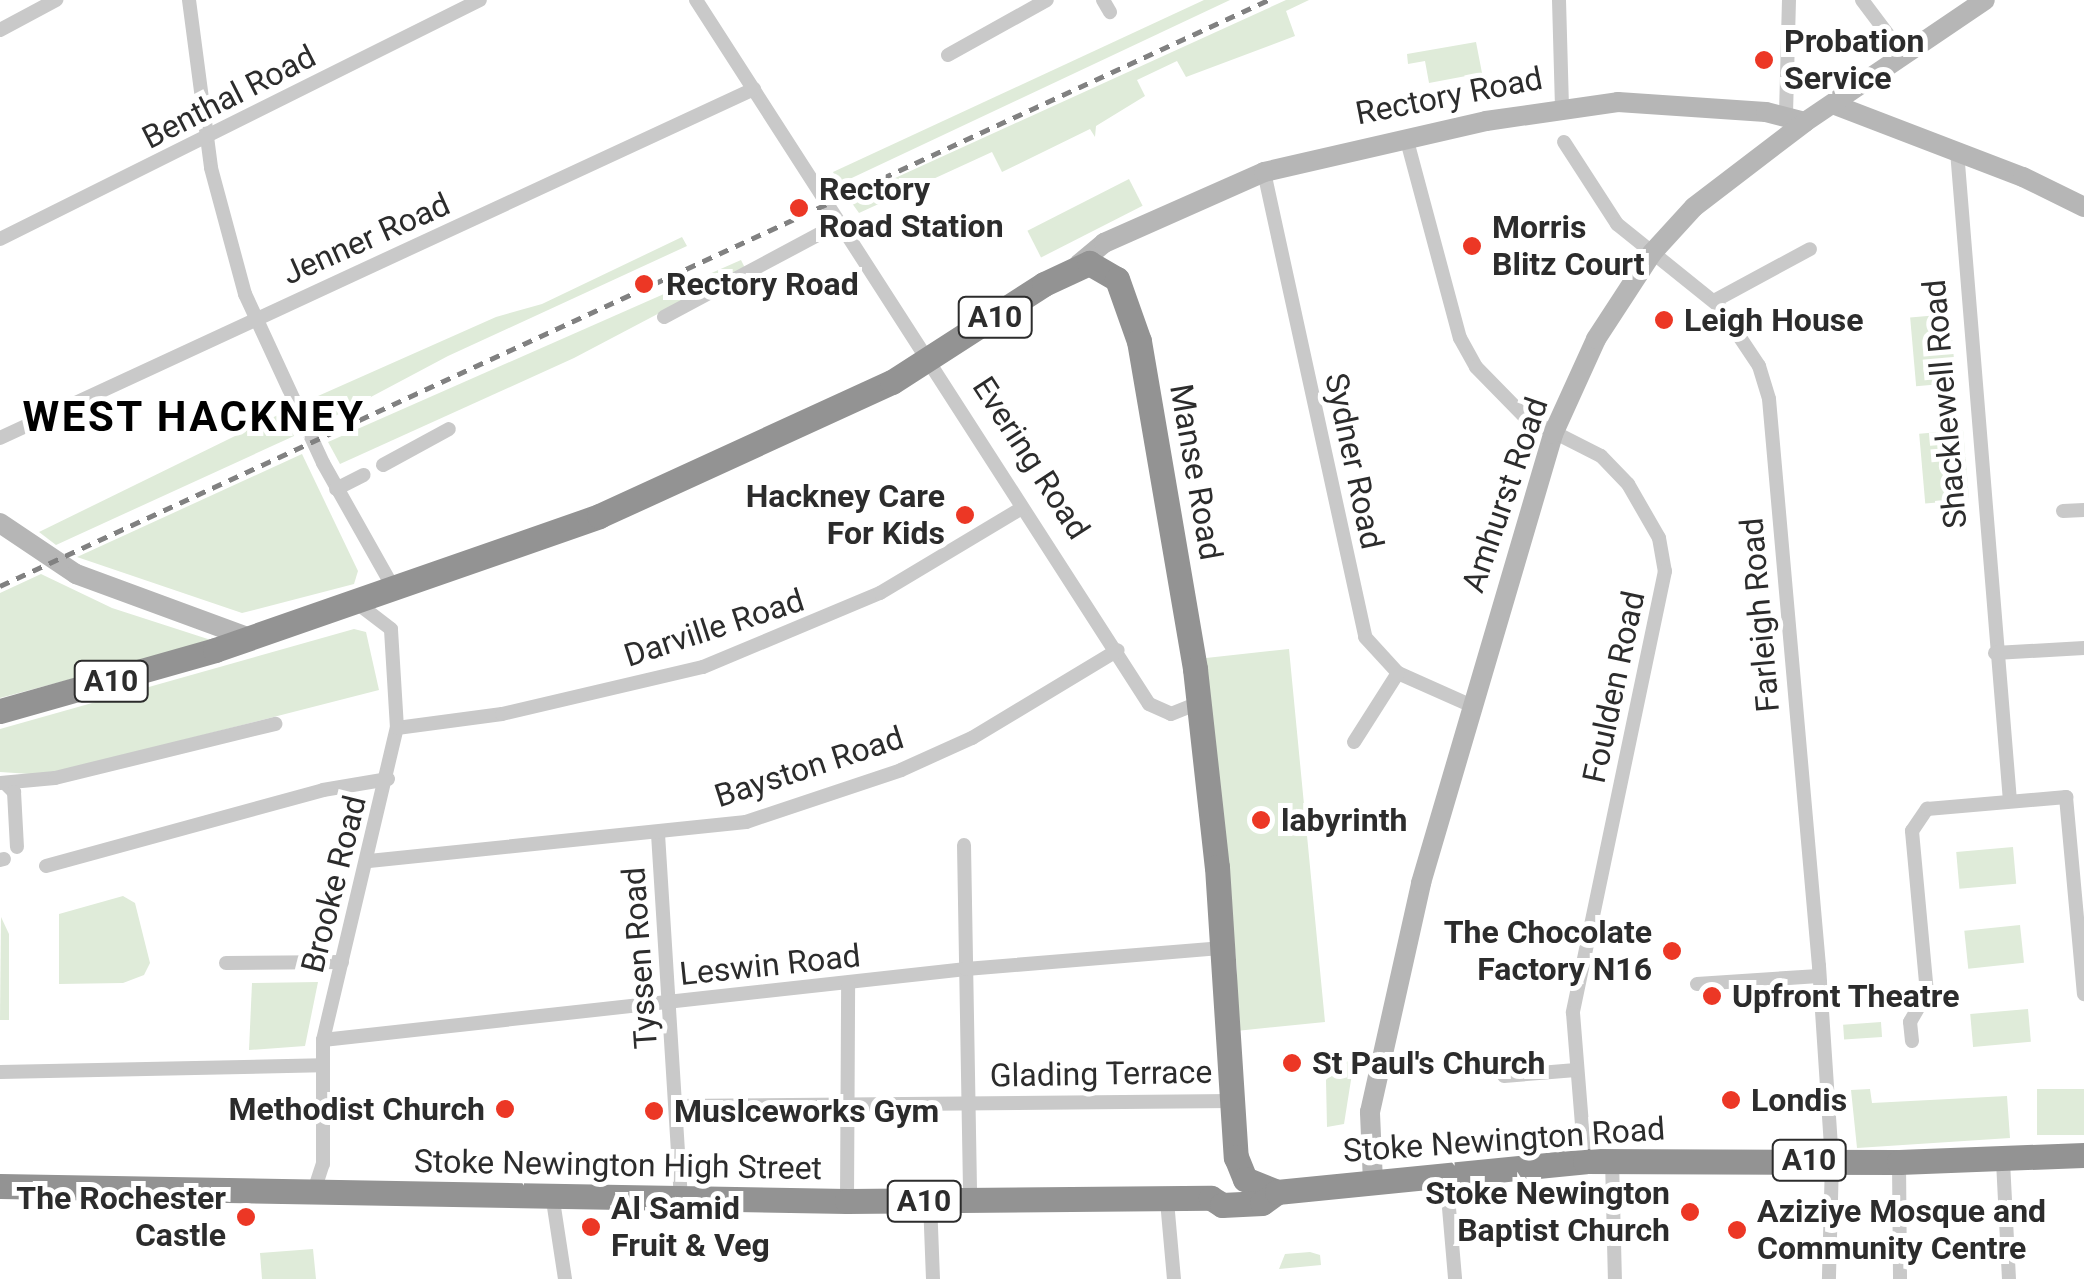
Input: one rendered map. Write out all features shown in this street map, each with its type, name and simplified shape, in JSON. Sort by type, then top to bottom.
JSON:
[{"type":"highway","name":"Rectory Road","points":[[0,711],[250,638],[534,543],[676,484],[929,360],[1079,264]]},
{"type":"highway","points":[[1079,264],[1116,278]]},
{"type":"highway","name":"Manse Road","points":[[1116,278],[1139,341],[1160,446],[1196,691]]},
{"type":"highway","points":[[1196,691],[1223,948],[1236,1157],[1245,1179],[1277,1192]]},
{"type":"highway","name":"Stoke Newington Road","points":[[1222,1201],[1262,1203],[1277,1192],[1584,1161],[2003,1161],[2084,1156]]},
{"type":"highway","points":[[1222,1201],[1236,1157]]},
{"type":"highway","name":"Stoke Newington High Street","points":[[0,1186],[847,1201],[1222,1201]]},
{"type":"street","points":[[0,30],[56,0]]},
{"type":"street","points":[[189,0],[206,140],[237,271],[316,450],[376,563],[371,572],[377,595]]},
{"type":"street","name":"Benthal Road","points":[[0,239],[206,140],[480,0]]},
{"type":"street","name":"Evering Road","points":[[696,0],[1022,508],[1160,713],[1196,691]]},
{"type":"street","points":[[948,54],[1046,0]]},
{"type":"street","points":[[1559,0],[1562,107]]},
{"type":"street","points":[[1789,0],[1795,118]]},
{"type":"street","points":[[1862,0],[1904,56]]},
{"type":"street","name":"Amhurst Road","points":[[1373,1182],[1370,1112],[1387,1016],[1470,705],[1553,434],[1596,339],[1652,253],[1694,207],[1795,118],[1834,105],[1904,56],[1960,7],[1985,0]]},
{"type":"street","name":"Jenner Road","points":[[0,438],[754,89]]},
{"type":"street","name":"Rectory Road","points":[[1079,264],[1094,248],[1264,172],[1406,137],[1562,107],[1655,103],[1795,118]]},
{"type":"street","points":[[1834,105],[1956,151],[2084,207]]},
{"type":"street","name":"Foulden Road","points":[[1406,137],[1460,338],[1501,396],[1553,434],[1601,456],[1628,484],[1659,538],[1665,571],[1662,611],[1573,1013],[1584,1161]]},
{"type":"street","name":"Farleigh Road","points":[[1564,142],[1595,198],[1652,253],[1714,301],[1759,366],[1769,399],[1832,1161],[1829,1279]]},
{"type":"street","name":"Shacklewell Road","points":[[1956,151],[2010,801]]},
{"type":"street","name":"Sydner Road","points":[[1264,172],[1365,637],[1398,673],[1470,705]]},
{"type":"street","points":[[664,317],[837,218]]},
{"type":"street","points":[[1116,278],[1115,253],[1122,238]]},
{"type":"street","points":[[1714,301],[1810,250]]},
{"type":"street","points":[[383,465],[449,429]]},
{"type":"street","points":[[336,489],[364,475]]},
{"type":"street","name":"Darville Road","points":[[397,728],[502,714],[702,667],[880,593],[1022,508]]},
{"type":"street","points":[[2063,511],[2084,510]]},
{"type":"street","points":[[0,523],[66,568],[250,638]]},
{"type":"street","name":"Brooke Road","points":[[314,1194],[322,1164],[323,1040],[369,861],[397,728],[390,629],[377,595]]},
{"type":"street","points":[[1995,653],[2084,648]]},
{"type":"street","name":"Bayston Road","points":[[369,861],[746,822],[901,770],[1008,719],[1118,650]]},
{"type":"street","points":[[1354,742],[1398,673]]},
{"type":"street","points":[[2,783],[54,778],[275,724]]},
{"type":"street","points":[[46,866],[372,777],[388,779]]},
{"type":"street","points":[[2,783],[14,792],[17,847]]},
{"type":"street","points":[[1912,1041],[1910,1022],[1926,993],[1912,831],[1928,810],[2066,797],[2084,994]]},
{"type":"street","name":"Tyssen Road","points":[[658,834],[678,1106],[680,1197]]},
{"type":"street","points":[[964,846],[972,1103],[970,1201]]},
{"type":"street","name":"Leswin Road","points":[[323,1040],[966,969],[1223,948]]},
{"type":"street","points":[[226,963],[342,962]]},
{"type":"street","points":[[1697,984],[1819,976]]},
{"type":"street","points":[[847,1201],[848,985]]},
{"type":"street","points":[[0,1072],[321,1064]]},
{"type":"street","points":[[1504,1076],[1576,1070]]},
{"type":"street","name":"Glading Terrace","points":[[678,1106],[1230,1100]]},
{"type":"street","points":[[1612,1160],[1615,1279]]},
{"type":"street","points":[[2003,1161],[2010,1279]]},
{"type":"street","points":[[1898,1162],[1900,1279]]},
{"type":"street","points":[[1446,1174],[1455,1279]]},
{"type":"street","points":[[552,1194],[565,1279]]},
{"type":"street","points":[[930,1201],[932,1279]]},
{"type":"street","points":[[1167,1202],[1174,1279]]},
{"type":"green space","points":[[1204,0],[1230,0],[839,184],[833,172]]},
{"type":"green space","points":[[1286,0],[1309,0],[1286,11],[1295,36],[1186,77],[1177,61],[1137,80],[1145,96],[1096,126],[1095,137],[1090,129],[1002,172],[992,152],[859,213],[849,199]]},
{"type":"green space","points":[[1476,42],[1482,73],[1429,83],[1425,61],[1408,64],[1407,54]]},
{"type":"green space","points":[[1129,179],[1143,206],[1041,257],[1027,231]]},
{"type":"green space","points":[[682,237],[687,246],[448,356],[320,424],[309,400],[496,317],[542,304]]},
{"type":"green space","points":[[741,260],[745,268],[574,358],[340,464],[328,442]]},
{"type":"green space","points":[[1950,314],[1956,383],[1916,386],[1910,317]]},
{"type":"green space","points":[[282,413],[294,436],[56,545],[39,532]]},
{"type":"green space","points":[[1963,430],[1969,500],[1925,504],[1919,434]]},
{"type":"green space","points":[[302,454],[358,571],[354,584],[242,613],[77,557]]},
{"type":"green space","points":[[41,574],[112,608],[214,641],[0,698],[0,593]]},
{"type":"green space","points":[[354,629],[366,632],[379,690],[46,775],[0,772],[0,729]]},
{"type":"green space","points":[[1289,649],[1325,1022],[1236,1031],[1237,969],[1206,658]]},
{"type":"green space","points":[[2013,847],[2016,884],[1959,889],[1956,852]]},
{"type":"green space","points":[[123,896],[135,903],[150,963],[144,975],[123,983],[59,984],[59,914]]},
{"type":"green space","points":[[1,917],[9,934],[9,1020],[0,1020]]},
{"type":"green space","points":[[2020,925],[2024,963],[1968,969],[1964,931]]},
{"type":"green space","points":[[318,982],[305,1046],[249,1050],[252,983]]},
{"type":"green space","points":[[2028,1009],[2031,1042],[1973,1047],[1970,1014]]},
{"type":"green space","points":[[1881,1022],[1882,1037],[1844,1040],[1843,1025]]},
{"type":"green space","points":[[1354,1061],[1344,1124],[1327,1127],[1326,1080],[1340,1062]]},
{"type":"green space","points":[[1870,1089],[1872,1103],[2007,1096],[2010,1138],[1857,1148],[1851,1090]]},
{"type":"green space","points":[[2037,1089],[2084,1089],[2084,1135],[2037,1135]]},
{"type":"green space","points":[[313,1249],[316,1279],[262,1279],[260,1253]]},
{"type":"green space","points":[[1285,1254],[1320,1255],[1321,1265],[1279,1269]]},
{"type":"railway","points":[[0,586],[1268,0]]},
{"type":"place","name":"Probation Service","points":[[1764,60]]},
{"type":"place","name":"Rectory Road Station","points":[[799,208]]},
{"type":"place","name":"Morris Blitz Court","points":[[1472,246]]},
{"type":"place","name":"Rectory Road","points":[[644,284]]},
{"type":"place","name":"Leigh House","points":[[1664,320]]},
{"type":"place","name":"Hackney Care For Kids","points":[[965,515]]},
{"type":"place","name":"labyrinth","points":[[1261,820]]},
{"type":"place","name":"The Chocolate Factory N16","points":[[1672,951]]},
{"type":"place","name":"Upfront Theatre","points":[[1712,996]]},
{"type":"place","name":"St Paul's Church","points":[[1292,1063]]},
{"type":"place","name":"Londis","points":[[1731,1100]]},
{"type":"place","name":"Methodist Church","points":[[505,1109]]},
{"type":"place","name":"Muslceworks Gym","points":[[654,1111]]},
{"type":"place","name":"Stoke Newington Baptist Church","points":[[1690,1212]]},
{"type":"place","name":"The Rochester Castle","points":[[246,1217]]},
{"type":"place","name":"Al Samid Fruit & Veg","points":[[591,1227]]},
{"type":"place","name":"Aziziye Mosque and Community Centre","points":[[1737,1230]]},
{"type":"district","name":"WEST HACKNEY","points":[[194,417]]}]
